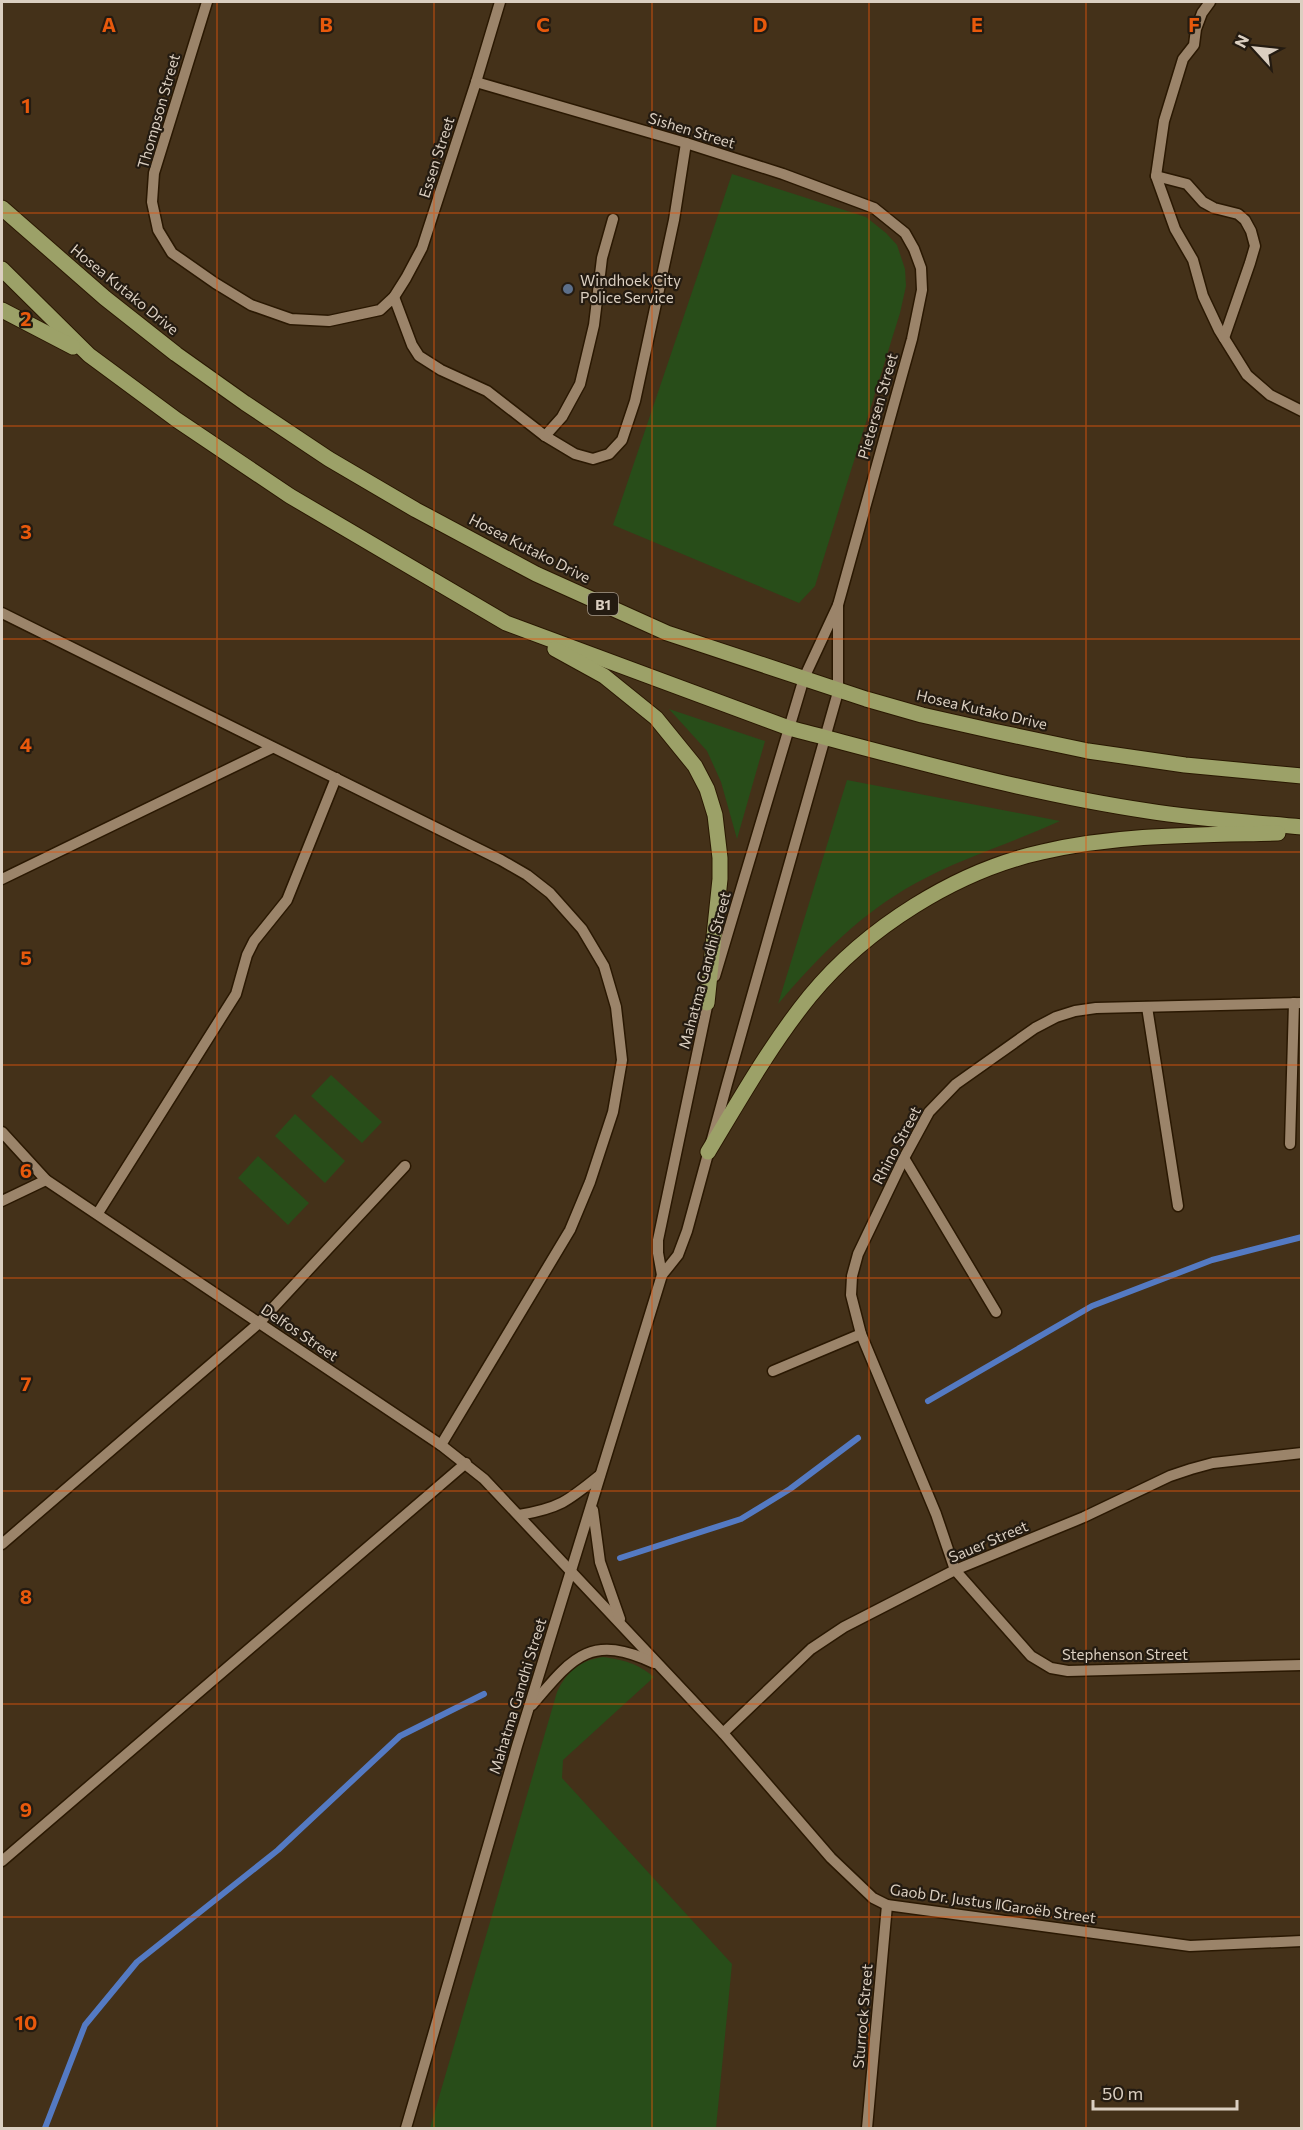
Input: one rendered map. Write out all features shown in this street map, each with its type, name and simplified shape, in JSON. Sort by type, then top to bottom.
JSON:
[{"type":"main road","name":"Hosea Kutako Drive","points":[[2,208],[105,298],[176,354],[329,459],[416,510],[536,574],[667,633],[838,690],[922,715],[1088,751],[1185,765],[1302,776]]},
{"type":"main road","points":[[2,269],[89,355],[177,420],[290,496],[603,676],[656,718],[694,766],[707,789],[715,815],[720,879],[707,1003]]},
{"type":"main road","points":[[2,310],[89,355]]},
{"type":"main road","points":[[506,622],[789,728],[825,738],[1070,797],[1149,811],[1302,827]]},
{"type":"main road","points":[[708,1152],[780,1035],[812,994],[843,962],[918,903],[1010,860],[1042,852],[1142,837],[1302,832]]},
{"type":"street","name":"Thompson Street","points":[[207,2],[154,173],[152,202],[158,230],[172,253],[214,283],[261,309],[291,319],[329,321],[380,310]]},
{"type":"street","name":"Essen Street","points":[[380,310],[394,297],[422,248],[500,2]]},
{"type":"street","points":[[1210,2],[1199,21],[1194,45],[1183,59],[1164,121],[1156,176],[1175,229],[1193,260],[1203,296],[1219,330],[1247,375],[1270,395],[1302,411]]},
{"type":"street","name":"Sishen Street","points":[[476,82],[686,143],[852,199],[874,208],[893,222]]},
{"type":"street","points":[[394,297],[412,345],[419,356],[441,370],[487,391],[545,436],[575,454],[593,459],[609,454],[622,440],[637,390],[674,220],[686,143]]},
{"type":"street","points":[[1156,176],[1187,184],[1203,202],[1214,208],[1238,214],[1245,220],[1251,231],[1254,246],[1250,263],[1224,338]]},
{"type":"street","points":[[545,436],[562,417],[580,384],[594,325],[602,258],[613,219]]},
{"type":"street","name":"Pietersen Street","points":[[804,678],[838,604],[912,339],[922,290],[921,268],[914,249],[905,234],[893,222]]},
{"type":"street","name":"Pietersen Street","points":[[838,604],[838,690]]},
{"type":"street","points":[[2,613],[501,860],[527,875],[550,893],[582,929],[604,966],[616,1006],[622,1060],[613,1112],[590,1182],[570,1230],[441,1445]]},
{"type":"street","name":"Mahatma Gandhi Street","points":[[662,1275],[658,1239],[707,1003],[804,678]]},
{"type":"street","name":"Mahatma Gandhi Street","points":[[406,2128],[529,1709],[662,1275],[678,1255],[687,1231],[838,690]]},
{"type":"street","points":[[2,879],[272,748]]},
{"type":"street","points":[[98,1213],[236,994],[247,955],[254,941],[287,900],[336,778]]},
{"type":"street","points":[[1290,1144],[1298,1003]]},
{"type":"street","name":"Rhino Street","points":[[955,1570],[936,1514],[861,1334],[851,1295],[858,1254],[929,1112],[956,1084],[1035,1028],[1056,1017],[1075,1011],[1096,1008],[1298,1003]]},
{"type":"street","points":[[1147,1007],[1178,1206]]},
{"type":"street","name":"Delfos Street","points":[[2,1132],[46,1180],[466,1463],[519,1515],[571,1572]]},
{"type":"street","points":[[904,1158],[996,1312]]},
{"type":"street","points":[[2,1544],[259,1323],[405,1166]]},
{"type":"street","points":[[2,1201],[46,1180]]},
{"type":"street","points":[[773,1371],[861,1334]]},
{"type":"street","name":"Sauer Street","points":[[723,1733],[811,1649],[844,1628],[955,1570],[1084,1517],[1170,1476],[1213,1463],[1302,1453]]},
{"type":"street","points":[[2,1861],[466,1463]]},
{"type":"street","points":[[519,1515],[548,1509],[572,1499],[601,1473]]},
{"type":"street","points":[[592,1503],[600,1563],[621,1623]]},
{"type":"street","name":"Stephenson Street","points":[[955,1570],[1014,1639],[1031,1656],[1051,1668],[1068,1671],[1095,1671],[1302,1665]]},
{"type":"street","name":"Gaob Dr. Justus ǁGaroëb Street","points":[[571,1572],[723,1733],[831,1858],[873,1898],[887,1905],[1190,1946],[1302,1941]]},
{"type":"street","points":[[529,1709],[565,1668],[590,1651],[620,1650],[657,1664]]},
{"type":"street","name":"Sturrock Street","points":[[867,2128],[887,1905]]},
{"type":"green space","points":[[732,174],[866,217],[897,245],[905,269],[906,286],[900,313],[815,586],[799,603],[613,525]]},
{"type":"green space","points":[[669,709],[765,741],[737,839],[721,782],[707,751]]},
{"type":"green space","points":[[847,780],[1060,821],[951,866],[896,895],[841,937],[778,1004]]},
{"type":"green space","points":[[331,1075],[382,1122],[362,1143],[311,1096]]},
{"type":"green space","points":[[295,1114],[345,1161],[325,1183],[275,1136]]},
{"type":"green space","points":[[258,1156],[309,1203],[288,1225],[238,1178]]},
{"type":"green space","points":[[603,1657],[630,1663],[654,1677],[563,1760],[562,1778],[732,1964],[716,2128],[430,2128],[557,1692],[565,1678],[575,1668],[587,1661]]},
{"type":"waterway","points":[[928,1401],[1092,1306],[1212,1260],[1302,1237]]},
{"type":"waterway","points":[[620,1558],[741,1519],[790,1489],[858,1438]]},
{"type":"waterway","points":[[45,2128],[85,2025],[137,1962],[278,1850],[400,1736],[484,1694]]},
{"type":"place","name":"Windhoek City Police Service","points":[[568,289]]}]
